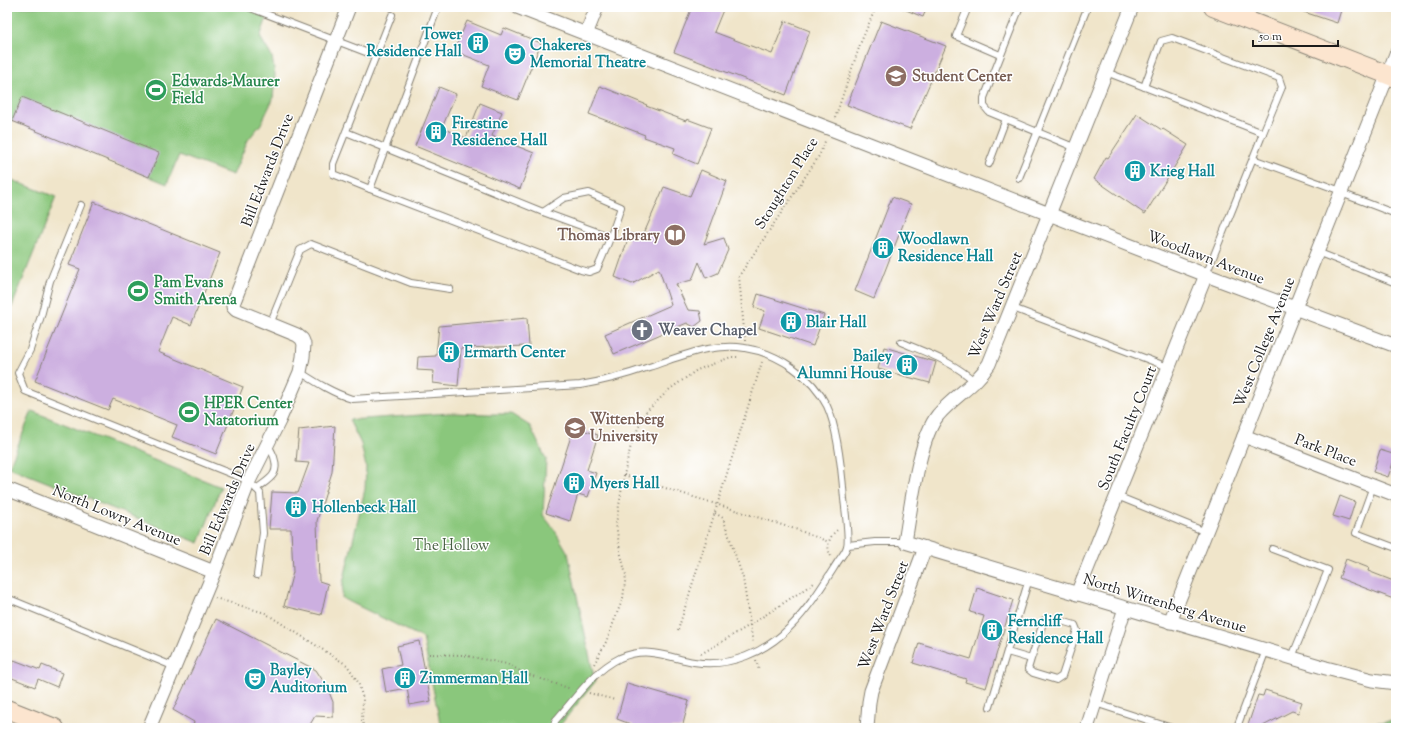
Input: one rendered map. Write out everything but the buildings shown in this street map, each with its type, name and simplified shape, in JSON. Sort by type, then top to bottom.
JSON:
[{"type":"street","name":"Bill Edwards Drive","points":[[149,728],[214,572],[253,485],[267,445],[300,372],[304,357],[304,344],[302,339],[297,335],[236,310],[233,308],[233,304],[349,7]]},
{"type":"street","points":[[517,7],[586,34],[597,7]]},
{"type":"street","name":"West Ward Street","points":[[867,728],[871,691],[926,548],[905,542],[924,445],[930,429],[937,417],[948,404],[982,375],[989,364],[1132,7]]},
{"type":"street","points":[[1221,8],[1392,76]]},
{"type":"street","name":"Woodlawn Avenue","points":[[586,34],[1050,213],[1206,275],[1396,346]]},
{"type":"street","name":"West College Avenue","points":[[1170,622],[1341,192],[1392,76],[1396,54]]},
{"type":"street","name":"South Faculty Court","points":[[1077,594],[1206,275]]},
{"type":"street","name":"Park Place","points":[[1244,436],[1396,494]]},
{"type":"street","name":"North Lowry Avenue","points":[[7,488],[214,572]]},
{"type":"street","name":"North Wittenberg Avenue","points":[[926,548],[1266,650],[1372,680],[1396,683]]},
{"type":"street","points":[[1087,728],[1125,608]]},
{"type":"street","points":[[7,709],[55,728]]},
{"type":"lane","points":[[248,7],[376,56]]},
{"type":"lane","points":[[370,189],[438,7]]},
{"type":"lane","points":[[1020,7],[984,98],[984,106],[989,112],[1076,148]]},
{"type":"lane","points":[[1019,178],[1086,11],[1084,7]]},
{"type":"lane","points":[[966,12],[956,36],[1000,55]]},
{"type":"lane","points":[[392,15],[333,164],[333,174],[581,270],[589,272],[597,269],[611,237],[621,207],[589,193],[564,198],[543,212]]},
{"type":"lane","points":[[1144,87],[1161,41],[1172,38],[1279,78],[1282,87],[1206,275]]},
{"type":"lane","points":[[1106,72],[1263,133]]},
{"type":"lane","points":[[989,164],[1006,119]]},
{"type":"lane","points":[[346,132],[543,212],[611,237]]},
{"type":"lane","points":[[1253,159],[1396,214]]},
{"type":"lane","points":[[81,205],[50,281],[30,350],[18,373],[25,391],[253,485],[260,493],[263,533],[257,575]]},
{"type":"lane","points":[[270,324],[300,250],[311,244],[411,283],[450,289]]},
{"type":"lane","points":[[1317,252],[1396,283]]},
{"type":"lane","points":[[1012,308],[1168,367]]},
{"type":"lane","points":[[900,342],[954,365],[966,373],[975,382]]},
{"type":"lane","points":[[300,372],[324,388],[338,395],[352,399],[580,385],[607,381],[685,355],[711,348],[728,346],[765,353],[780,360],[800,373],[819,393],[832,419],[836,440],[848,545],[807,608],[790,627],[774,641],[755,653],[742,658],[725,662],[709,663],[661,653],[646,652],[620,659],[606,667],[582,691],[555,721],[554,728]]},
{"type":"lane","points":[[253,485],[272,477],[276,470],[276,462],[271,449],[267,445]]},
{"type":"lane","points":[[1373,486],[1356,533],[1396,548]]},
{"type":"lane","points":[[1117,496],[1206,532]]},
{"type":"lane","points":[[848,545],[875,542],[905,542]]},
{"type":"lane","points":[[1272,549],[1328,570],[1292,657]]},
{"type":"lane","points":[[990,708],[1029,579]]},
{"type":"lane","points":[[7,598],[175,667]]},
{"type":"lane","points":[[1051,618],[1075,626],[1077,630],[1062,676],[1056,680],[1033,673],[1028,669],[1031,659],[1044,620],[1051,618]]},
{"type":"lane","points":[[1235,728],[1237,727],[1266,650]]},
{"type":"lane","points":[[1007,652],[1031,659]]},
{"type":"lane","points":[[1095,703],[1172,728]]},
{"type":"path","name":"Stoughton Place","points":[[745,348],[739,276],[815,162],[831,129],[860,42],[876,7]]},
{"type":"path","points":[[678,630],[765,353]]},
{"type":"path","points":[[592,669],[606,642],[623,598],[626,576],[616,524],[624,475],[632,442],[646,412],[670,389],[697,370],[731,358],[744,356]]},
{"type":"path","points":[[624,475],[798,530],[829,542]]},
{"type":"path","points":[[714,513],[723,518],[743,578],[759,670]]},
{"type":"path","points":[[836,564],[829,552],[829,542],[834,532],[846,525]]},
{"type":"path","points":[[689,660],[750,625],[819,579],[826,580]]},
{"type":"path","points":[[205,595],[265,613],[348,665],[358,682],[363,699],[362,720],[364,728]]},
{"type":"path","points":[[429,654],[462,655],[507,664],[524,673],[573,689],[615,700]]},
{"type":"green space","points":[[7,7],[248,7],[268,15],[260,37],[272,57],[275,75],[273,99],[261,124],[248,140],[233,175],[179,155],[167,184],[7,118]]},
{"type":"green space","points":[[7,178],[56,197],[7,319]]},
{"type":"green space","points":[[32,411],[221,487],[199,543],[9,467]]},
{"type":"green space","name":"The Hollow","points":[[449,413],[511,414],[530,426],[546,459],[543,515],[554,529],[568,553],[595,682],[561,724],[555,728],[441,728],[423,638],[342,598],[343,583],[365,489],[366,467],[361,444],[349,420]]},
{"type":"green space","points":[[1396,721],[1396,728],[1315,728],[1316,727]]},
{"type":"place","name":"Tower Residence Hall","points":[[478,43]]},
{"type":"place","name":"Chakeres Memorial Theatre","points":[[515,54]]},
{"type":"place","name":"Student Center","points":[[896,76]]},
{"type":"place","name":"Edwards-Maurer Field","points":[[156,90]]},
{"type":"place","name":"Firestine Residence Hall","points":[[436,132]]},
{"type":"place","name":"Krieg Hall","points":[[1135,171]]},
{"type":"place","name":"Thomas Library","points":[[675,235]]},
{"type":"place","name":"Woodlawn Residence Hall","points":[[883,248]]},
{"type":"place","name":"Pam Evans Smith Arena","points":[[138,291]]},
{"type":"place","name":"Blair Hall","points":[[791,322]]},
{"type":"place","name":"Weaver Chapel","points":[[642,330]]},
{"type":"place","name":"Ermarth Center","points":[[449,352]]},
{"type":"place","name":"Bailey Alumni House","points":[[907,365]]},
{"type":"place","name":"HPER Center Natatorium","points":[[189,412]]},
{"type":"place","name":"Wittenberg University","points":[[575,428]]},
{"type":"place","name":"Myers Hall","points":[[574,483]]},
{"type":"place","name":"Hollenbeck Hall","points":[[296,507]]},
{"type":"place","name":"Ferncliff Residence Hall","points":[[992,630]]},
{"type":"place","name":"Zimmerman Hall","points":[[405,678]]},
{"type":"place","name":"Bayley Auditorium","points":[[255,679]]}]
